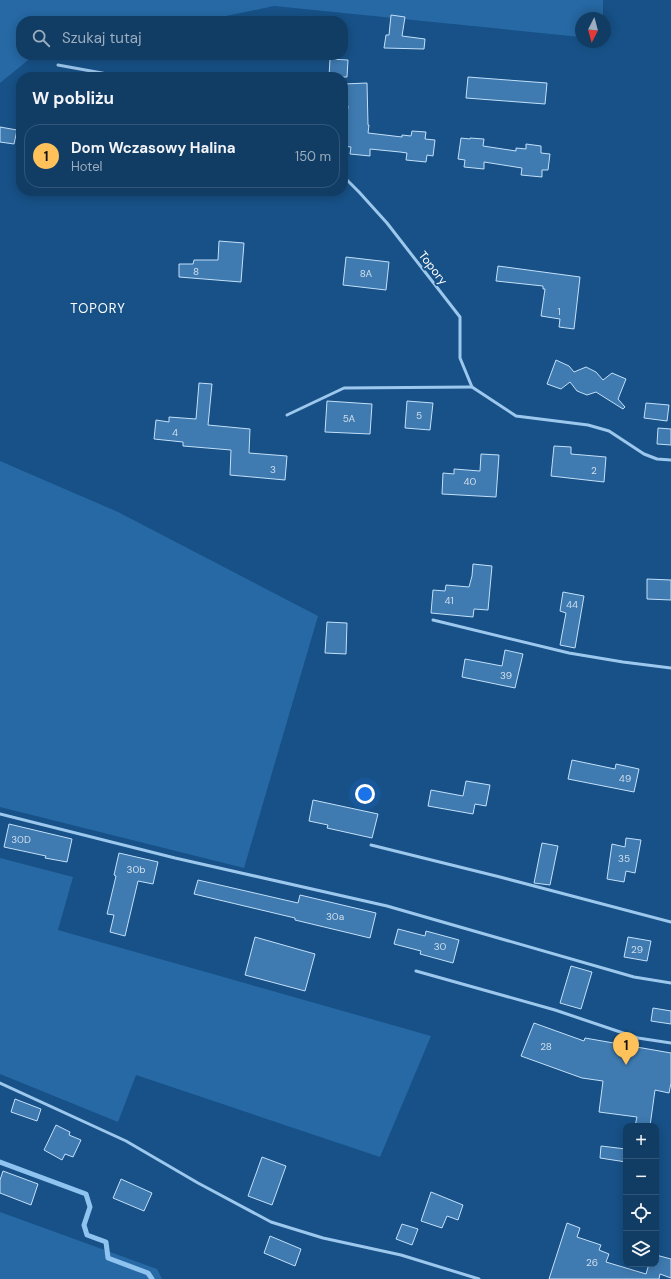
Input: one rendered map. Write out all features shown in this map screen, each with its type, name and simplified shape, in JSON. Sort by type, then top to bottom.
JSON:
[{"type":"lane","points":[[58,65],[96,72]]},
{"type":"lane","name":"Topory","points":[[348,181],[387,223],[460,317],[460,358],[472,387]]},
{"type":"lane","points":[[287,415],[344,388],[472,387],[516,416],[588,425],[609,431],[644,454],[657,459],[671,460]]},
{"type":"lane","points":[[433,620],[569,652],[623,662],[671,668]]},
{"type":"lane","points":[[0,814],[175,858],[387,906],[634,977],[671,983]]},
{"type":"lane","points":[[371,845],[671,922]]},
{"type":"lane","points":[[416,971],[555,1010],[638,1038],[671,1043]]},
{"type":"lane","points":[[0,1083],[126,1141],[198,1183],[271,1222],[323,1238],[401,1255],[479,1279]]},
{"type":"shaded area","points":[[0,0],[603,0],[603,12],[575,12],[575,36],[274,6],[226,16],[16,16],[16,60],[28,60],[0,83]]},
{"type":"shaded area","points":[[0,461],[118,512],[318,616],[244,868],[0,807]]},
{"type":"shaded area","points":[[0,858],[73,877],[58,930],[431,1036],[380,1157],[136,1075],[118,1122],[0,1074]]},
{"type":"shaded area","points":[[0,1212],[157,1269],[162,1279],[0,1279]]},
{"type":"building","points":[[391,15],[405,17],[402,36],[425,39],[424,49],[384,48],[386,35],[389,35]]},
{"type":"building","points":[[330,60],[348,60],[347,72],[329,72]]},
{"type":"building","points":[[468,77],[547,83],[545,104],[466,98]]},
{"type":"building","points":[[367,83],[368,133],[402,137],[402,135],[411,136],[412,131],[426,132],[425,139],[435,140],[433,156],[427,155],[426,162],[406,160],[407,153],[400,152],[370,149],[370,156],[350,154],[351,147],[348,147],[348,84]]},
{"type":"building","points":[[0,127],[16,130],[14,144],[0,142]]},
{"type":"building","points":[[461,138],[484,139],[483,146],[516,151],[516,148],[526,149],[526,144],[541,146],[541,153],[550,154],[548,170],[542,170],[542,177],[521,175],[522,168],[484,162],[484,169],[464,167],[465,160],[458,159]]},
{"type":"building","points":[[219,241],[244,243],[241,282],[179,277],[179,264],[193,264],[194,260],[218,260]]},
{"type":"building","points":[[346,257],[389,262],[386,290],[343,285]]},
{"type":"building","points":[[498,266],[580,277],[574,329],[559,327],[560,319],[541,316],[545,289],[543,289],[543,286],[496,281]]},
{"type":"building","points":[[556,360],[569,366],[574,372],[586,367],[596,372],[603,380],[612,373],[626,379],[618,399],[625,407],[623,409],[596,392],[587,395],[577,391],[570,382],[561,389],[547,384]]},
{"type":"building","points":[[199,383],[212,384],[208,425],[250,429],[249,453],[287,456],[285,480],[230,475],[231,450],[183,446],[183,442],[154,439],[156,420],[169,422],[169,417],[196,419]]},
{"type":"building","points":[[327,401],[372,404],[370,434],[325,432]]},
{"type":"building","points":[[407,401],[433,403],[430,430],[405,428]]},
{"type":"building","points":[[646,403],[669,405],[667,421],[644,418]]},
{"type":"building","points":[[658,428],[671,429],[671,445],[657,444]]},
{"type":"building","points":[[554,446],[571,447],[571,454],[606,457],[604,482],[551,476]]},
{"type":"building","points":[[481,454],[499,455],[496,497],[442,494],[443,473],[454,474],[454,469],[480,471]]},
{"type":"building","points":[[473,564],[492,566],[488,610],[474,609],[473,617],[431,613],[433,590],[445,591],[446,585],[469,587]]},
{"type":"building","points":[[647,579],[671,580],[671,600],[647,599]]},
{"type":"building","points":[[563,592],[584,596],[575,648],[560,645],[566,613],[560,611]]},
{"type":"building","points":[[327,622],[347,623],[346,654],[325,653]]},
{"type":"building","points":[[505,650],[523,654],[515,688],[462,677],[465,659],[502,666]]},
{"type":"building","points":[[572,760],[615,769],[616,764],[639,769],[634,792],[568,779]]},
{"type":"building","points":[[466,781],[490,785],[486,806],[475,804],[473,814],[428,806],[431,790],[463,796]]},
{"type":"building","points":[[313,800],[378,814],[372,838],[327,828],[328,825],[309,821]]},
{"type":"building","points":[[9,824],[72,839],[67,862],[45,858],[46,856],[4,847]]},
{"type":"building","points":[[626,838],[641,840],[635,873],[626,871],[624,882],[607,879],[612,844],[625,847]]},
{"type":"building","points":[[542,843],[558,846],[550,885],[534,883]]},
{"type":"building","points":[[119,853],[158,862],[153,884],[138,881],[125,936],[110,932],[114,915],[107,914],[116,876],[114,875]]},
{"type":"building","points":[[198,880],[298,903],[300,895],[376,913],[370,938],[295,920],[295,918],[194,894]]},
{"type":"building","points":[[398,929],[425,936],[426,931],[459,940],[453,963],[420,954],[421,951],[394,944]]},
{"type":"building","points":[[255,937],[315,954],[305,991],[245,975]]},
{"type":"building","points":[[628,937],[651,941],[647,961],[624,957]]},
{"type":"building","points":[[571,966],[592,972],[581,1009],[560,1003]]},
{"type":"building","points":[[653,1008],[671,1011],[671,1024],[651,1021]]},
{"type":"building","points":[[534,1023],[584,1041],[585,1038],[671,1053],[671,1083],[669,1093],[655,1090],[650,1123],[636,1123],[637,1117],[599,1112],[603,1081],[582,1078],[521,1056]]},
{"type":"building","points":[[15,1099],[41,1109],[37,1121],[11,1112]]},
{"type":"building","points":[[56,1125],[70,1132],[69,1135],[81,1140],[73,1157],[65,1154],[62,1160],[44,1150]]},
{"type":"building","points":[[601,1146],[623,1149],[623,1162],[600,1158]]},
{"type":"building","points":[[262,1157],[286,1166],[272,1205],[248,1196]]},
{"type":"building","points":[[3,1171],[38,1184],[31,1205],[0,1193],[0,1180]]},
{"type":"building","points":[[121,1179],[152,1193],[144,1211],[113,1198]]},
{"type":"building","points":[[431,1192],[463,1205],[458,1220],[447,1216],[442,1228],[421,1221]]},
{"type":"building","points":[[567,1223],[580,1228],[577,1237],[601,1245],[599,1250],[609,1254],[606,1262],[646,1274],[648,1267],[659,1267],[659,1256],[671,1259],[671,1278],[660,1274],[659,1279],[549,1279]]},
{"type":"building","points":[[402,1224],[418,1229],[412,1245],[396,1239]]},
{"type":"building","points":[[270,1236],[301,1249],[295,1266],[264,1253]]},
{"type":"waterway","points":[[0,1162],[86,1194],[90,1207],[84,1225],[87,1235],[106,1242],[108,1258],[148,1273],[152,1279]]},
{"type":"place","name":"Dom Wczasowy Halina","points":[[626,1065]]},
{"type":"district","name":"TOPORY","points":[[98,308]]}]
